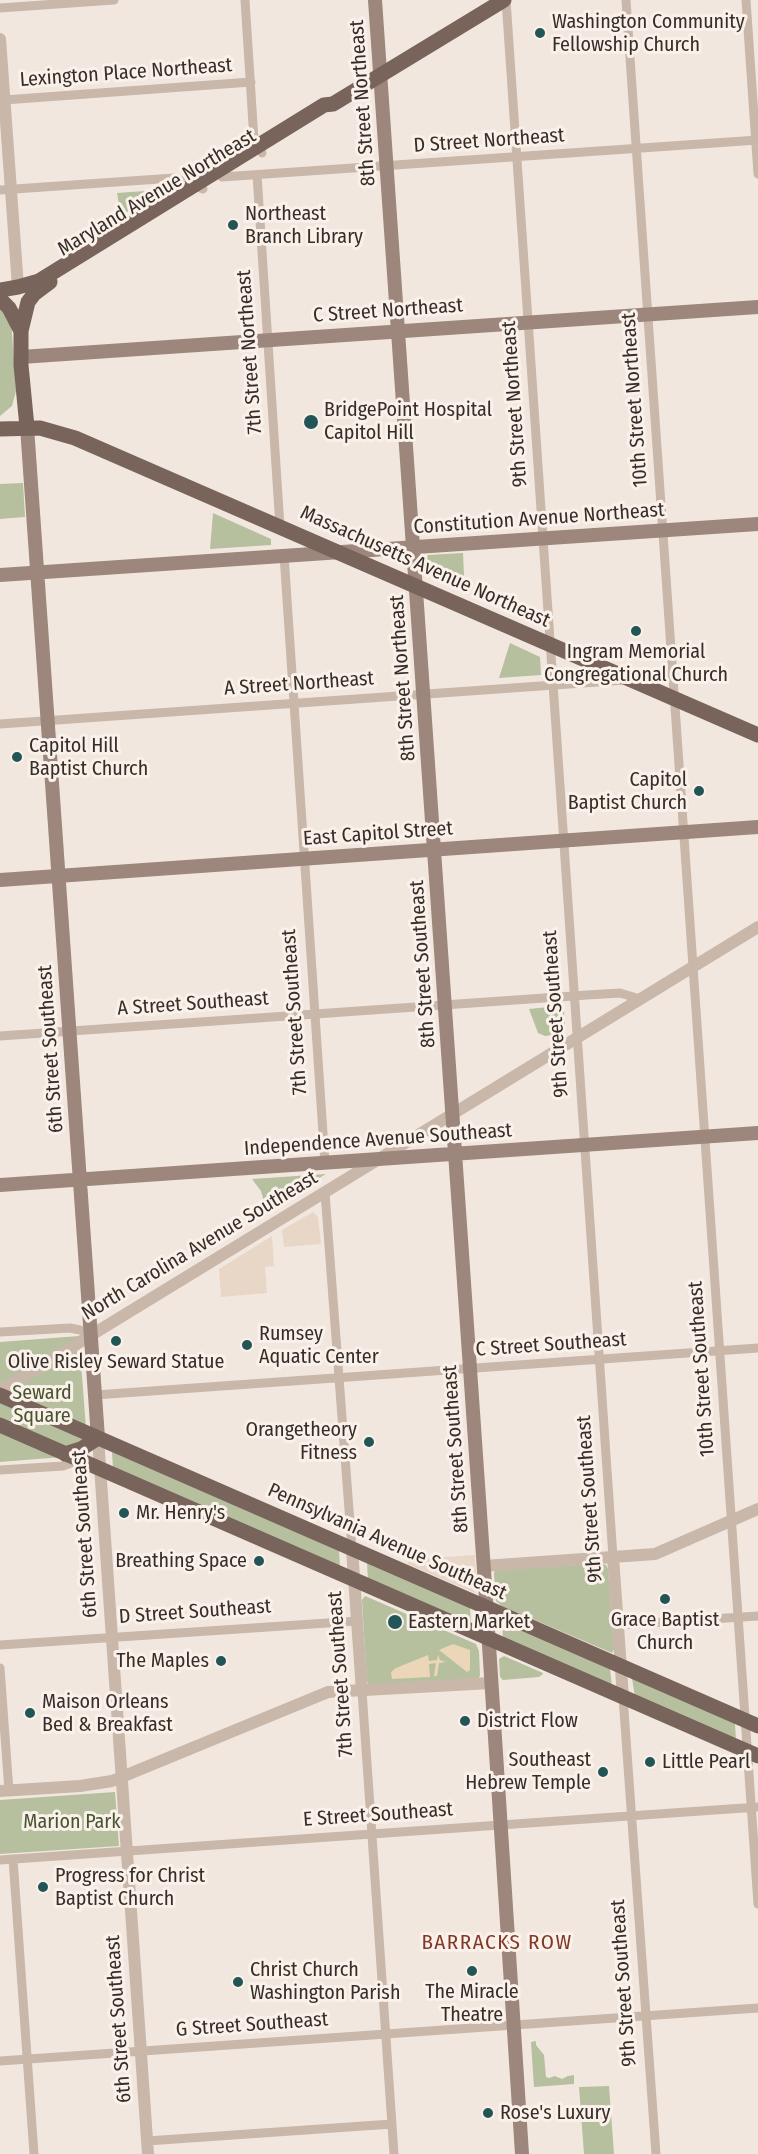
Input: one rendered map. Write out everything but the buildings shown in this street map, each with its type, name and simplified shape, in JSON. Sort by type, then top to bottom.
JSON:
[{"type":"main road","name":"8th Street Northeast","points":[[375,0],[434,850]]},
{"type":"main road","name":"Maryland Avenue Northeast","points":[[21,331],[28,302],[43,287],[198,187],[222,177],[324,105],[333,104],[505,0]]},
{"type":"main road","name":"Maryland Avenue Northeast","points":[[18,287],[39,281],[260,149]]},
{"type":"main road","points":[[0,290],[18,287],[25,413]]},
{"type":"main road","points":[[0,299],[12,312],[21,331]]},
{"type":"main road","name":"C Street Northeast","points":[[21,357],[758,307]]},
{"type":"main road","points":[[0,422],[13,414],[25,413]]},
{"type":"main road","points":[[0,429],[25,413]]},
{"type":"main road","name":"Massachusetts Avenue Northeast","points":[[25,413],[51,430],[75,438],[340,552],[758,735]]},
{"type":"main road","name":"6th Street Southeast","points":[[25,413],[98,1438]]},
{"type":"main road","name":"Constitution Avenue Northeast","points":[[0,576],[758,524]]},
{"type":"main road","name":"East Capitol Street","points":[[0,880],[758,827]]},
{"type":"main road","name":"8th Street Southeast","points":[[434,850],[487,1608],[522,2154]]},
{"type":"main road","name":"Independence Avenue Southeast","points":[[0,1185],[758,1133]]},
{"type":"main road","name":"Pennsylvania Avenue Southeast","points":[[0,1393],[752,1724]]},
{"type":"main road","points":[[0,1425],[753,1754]]},
{"type":"main road","points":[[65,1454],[81,1449],[98,1438]]},
{"type":"street","points":[[0,8],[114,0]]},
{"type":"street","points":[[245,0],[254,140],[260,149]]},
{"type":"street","name":"9th Street Northeast","points":[[505,0],[563,841]]},
{"type":"street","name":"10th Street Northeast","points":[[626,0],[683,832]]},
{"type":"street","points":[[746,0],[758,174]]},
{"type":"street","points":[[0,39],[4,100],[5,190],[18,287]]},
{"type":"street","name":"Lexington Place Northeast","points":[[4,100],[251,82]]},
{"type":"street","name":"D Street Northeast","points":[[222,177],[757,140]]},
{"type":"street","name":"7th Street Northeast","points":[[257,175],[280,527]]},
{"type":"street","points":[[5,190],[174,178],[198,187]]},
{"type":"street","points":[[284,555],[304,859]]},
{"type":"street","name":"A Street Northeast","points":[[0,724],[632,680],[651,675],[672,674]]},
{"type":"street","name":"10th Street Southeast","points":[[683,832],[738,1617],[752,1724],[758,1904]]},
{"type":"street","name":"9th Street Southeast","points":[[563,841],[656,2154]]},
{"type":"street","name":"7th Street Southeast","points":[[304,859],[325,1163]]},
{"type":"street","name":"North Carolina Avenue Southeast","points":[[0,1393],[758,927]]},
{"type":"street","name":"A Street Southeast","points":[[0,1036],[620,993],[640,999]]},
{"type":"street","name":"7th Street Southeast","points":[[325,1192],[394,2154]]},
{"type":"street","points":[[0,1332],[70,1328],[91,1335]]},
{"type":"street","name":"C Street Southeast","points":[[95,1395],[758,1348]]},
{"type":"street","name":"6th Street Southeast","points":[[98,1438],[148,2154]]},
{"type":"street","points":[[0,1470],[63,1466],[80,1460]]},
{"type":"street","points":[[484,1566],[655,1554],[758,1509]]},
{"type":"street","points":[[618,1625],[758,1616]]},
{"type":"street","name":"D Street Southeast","points":[[0,1645],[357,1621]]},
{"type":"street","points":[[0,1668],[4,1791],[99,1784],[122,1778],[328,1692],[491,1683]]},
{"type":"street","name":"E Street Southeast","points":[[0,1860],[755,1807]]},
{"type":"street","points":[[13,1859],[34,2154]]},
{"type":"street","name":"G Street Southeast","points":[[0,2061],[758,2008]]},
{"type":"street","points":[[147,2141],[392,2124]]},
{"type":"green space","points":[[159,190],[159,192],[121,216],[117,193]]},
{"type":"green space","points":[[0,305],[11,319],[16,391],[12,406],[0,416]]},
{"type":"green space","points":[[23,483],[25,517],[0,519],[0,484]]},
{"type":"green space","points":[[213,513],[271,539],[271,545],[210,549]]},
{"type":"green space","points":[[463,553],[464,575],[459,588],[427,574],[426,558],[428,555]]},
{"type":"green space","points":[[510,643],[540,657],[541,675],[499,678]]},
{"type":"green space","points":[[559,1006],[564,1010],[565,1027],[553,1035],[545,1036],[538,1033],[529,1009]]},
{"type":"green space","points":[[326,1174],[261,1213],[264,1202],[261,1191],[252,1179]]},
{"type":"green space","name":"Seward Square","points":[[79,1336],[88,1455],[0,1462],[0,1342]]},
{"type":"green space","points":[[112,1452],[339,1550],[340,1568],[113,1469]]},
{"type":"green space","points":[[367,1562],[470,1607],[471,1625],[368,1581]]},
{"type":"green space","points":[[598,1562],[606,1565],[608,1569],[614,1649],[612,1653],[502,1606],[496,1601],[495,1570],[596,1564]]},
{"type":"green space","points":[[365,1596],[476,1644],[479,1651],[479,1678],[369,1685],[362,1600]]},
{"type":"green space","points":[[502,1621],[610,1669],[612,1687],[503,1640]]},
{"type":"green space","points":[[504,1656],[543,1674],[539,1677],[503,1680],[500,1677],[499,1659]]},
{"type":"green space","points":[[632,1678],[735,1723],[736,1741],[635,1697]]},
{"type":"green space","name":"Marion Park","points":[[115,1792],[119,1846],[0,1854],[0,1800]]},
{"type":"green space","points":[[536,2041],[536,2045],[544,2055],[546,2077],[555,2076],[562,2079],[574,2075],[574,2084],[534,2087],[531,2042]]},
{"type":"green space","points":[[609,2086],[614,2154],[584,2154],[579,2087]]},
{"type":"sand","points":[[453,1644],[470,1650],[470,1670],[467,1672],[439,1650]]},
{"type":"sand","points":[[428,1655],[429,1661],[437,1660],[438,1655],[440,1660],[446,1662],[439,1663],[437,1676],[434,1676],[436,1663],[429,1664],[430,1677],[392,1679],[391,1672],[396,1668]]},
{"type":"shaded area","points":[[313,1212],[318,1217],[321,1244],[284,1247],[282,1230]]},
{"type":"shaded area","points":[[272,1236],[274,1266],[265,1267],[267,1293],[221,1297],[219,1269]]},
{"type":"shaded area","points":[[475,1555],[477,1590],[475,1593],[407,1564],[411,1557],[415,1559]]},
{"type":"place","name":"Washington Community Fellowship Church","points":[[540,33]]},
{"type":"place","name":"Northeast Branch Library","points":[[233,225]]},
{"type":"place","name":"BridgePoint Hospital Capitol Hill","points":[[311,422]]},
{"type":"place","name":"Ingram Memorial Congregational Church","points":[[636,631]]},
{"type":"place","name":"Capitol Hill Baptist Church","points":[[17,757]]},
{"type":"place","name":"Capitol Baptist Church","points":[[699,791]]},
{"type":"place","name":"Olive Risley Seward Statue","points":[[116,1341]]},
{"type":"place","name":"Rumsey Aquatic Center","points":[[247,1345]]},
{"type":"place","name":"Orangetheory Fitness","points":[[369,1442]]},
{"type":"place","name":"Mr. Henry's","points":[[124,1513]]},
{"type":"place","name":"Breathing Space","points":[[259,1561]]},
{"type":"place","name":"Grace Baptist Church","points":[[665,1599]]},
{"type":"place","name":"Eastern Market","points":[[395,1622]]},
{"type":"place","name":"The Maples","points":[[221,1661]]},
{"type":"place","name":"Maison Orleans Bed & Breakfast","points":[[30,1713]]},
{"type":"place","name":"District Flow","points":[[465,1721]]},
{"type":"place","name":"Little Pearl","points":[[650,1762]]},
{"type":"place","name":"Southeast Hebrew Temple","points":[[603,1772]]},
{"type":"place","name":"Progress for Christ Baptist Church","points":[[43,1887]]},
{"type":"place","name":"The Miracle Theatre","points":[[472,1971]]},
{"type":"place","name":"Christ Church Washington Parish","points":[[238,1982]]},
{"type":"place","name":"Rose's Luxury","points":[[488,2113]]},
{"type":"district","name":"BARRACKS ROW","points":[[497,1943]]}]
